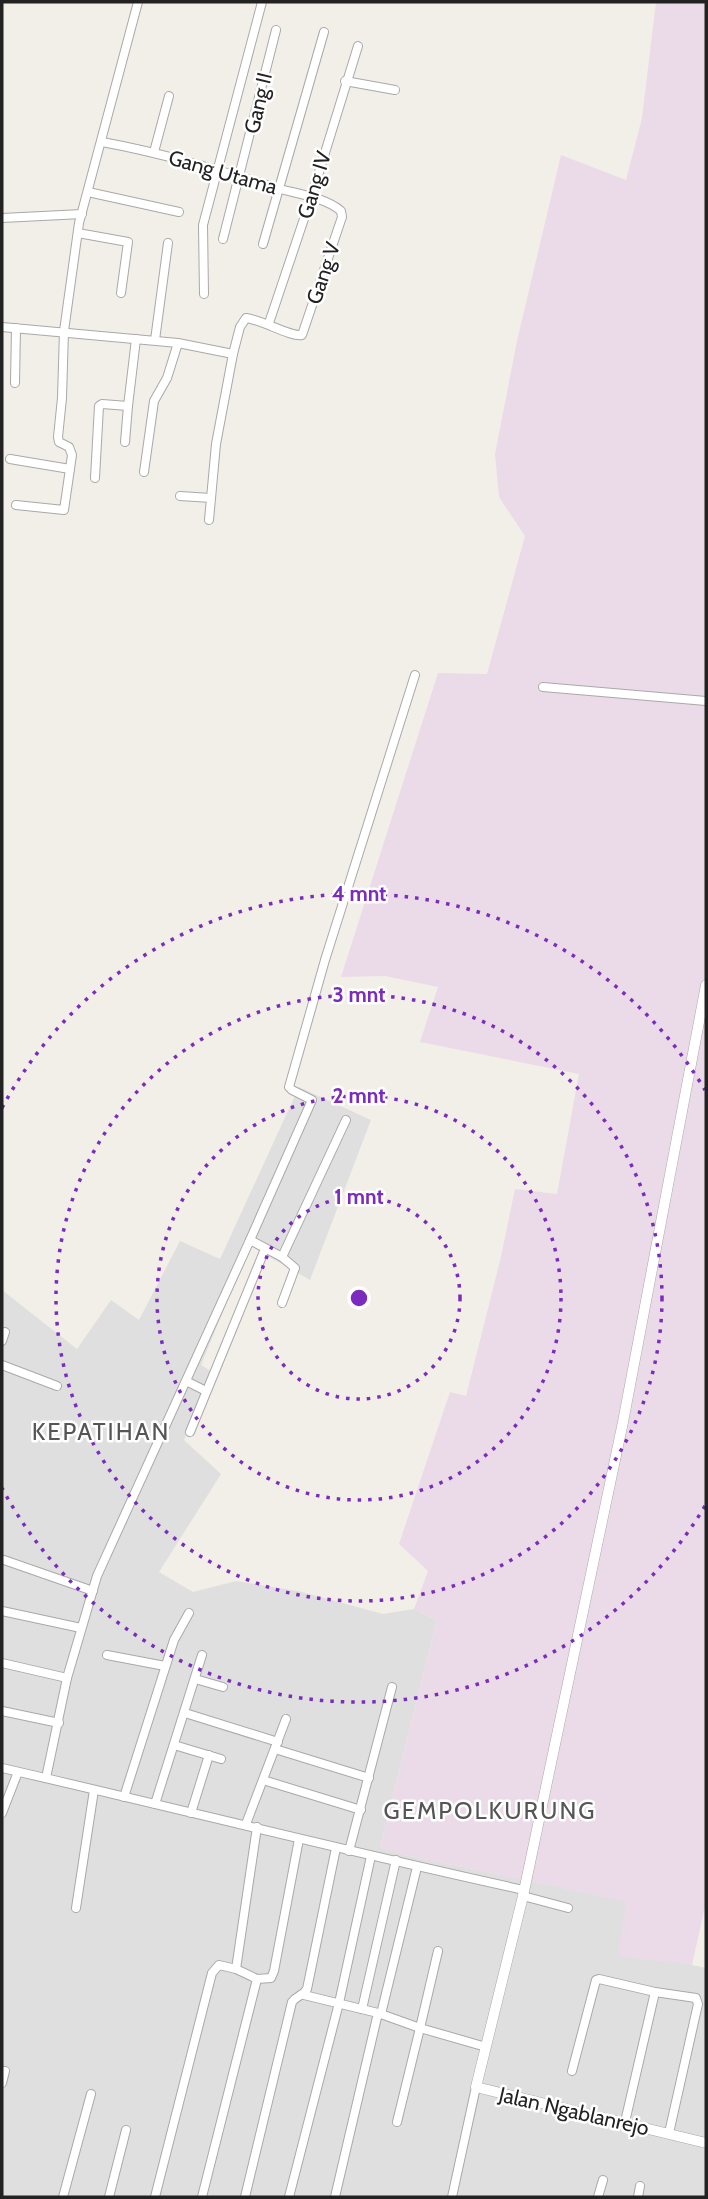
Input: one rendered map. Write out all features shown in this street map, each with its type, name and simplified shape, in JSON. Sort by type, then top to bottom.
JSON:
[{"type":"street","points":[[16,505],[63,510],[71,450],[58,439],[64,331],[78,233],[138,2]]},
{"type":"street","points":[[204,294],[203,225],[262,2]]},
{"type":"street","name":"Gang II","points":[[223,239],[276,30]]},
{"type":"street","points":[[263,244],[324,33]]},
{"type":"street","name":"Gang IV","points":[[269,323],[358,46]]},
{"type":"street","points":[[345,81],[395,90]]},
{"type":"street","points":[[154,152],[169,96]]},
{"type":"street","name":"Gang Utama","points":[[102,142],[154,152],[219,170],[311,198],[341,211]]},
{"type":"street","points":[[88,192],[179,212]]},
{"type":"street","name":"Gang V","points":[[269,323],[295,336],[302,335],[342,217],[341,211]]},
{"type":"street","points":[[2,218],[82,214]]},
{"type":"street","points":[[78,233],[128,242],[121,293]]},
{"type":"street","points":[[155,340],[167,243]]},
{"type":"street","points":[[209,520],[216,444],[233,354],[244,319],[248,317],[269,323]]},
{"type":"street","points":[[2,327],[155,340],[233,354]]},
{"type":"street","points":[[15,383],[16,328]]},
{"type":"street","points":[[125,442],[136,339]]},
{"type":"street","points":[[144,471],[154,401],[167,378],[178,343]]},
{"type":"street","points":[[95,478],[99,406],[128,406]]},
{"type":"street","points":[[10,458],[70,469]]},
{"type":"street","points":[[180,496],[211,498]]},
{"type":"street","points":[[46,1778],[67,1678],[93,1591],[112,1543],[188,1382],[312,1100],[289,1087],[325,960],[415,676]]},
{"type":"street","points":[[543,687],[706,701]]},
{"type":"street","name":"Jalan Ngablanrejo","points":[[706,985],[623,1422],[524,1893],[476,2087],[706,2143]]},
{"type":"street","points":[[282,1257],[345,1120]]},
{"type":"street","points":[[250,1240],[282,1257],[295,1268],[282,1303]]},
{"type":"street","points":[[190,1432],[265,1249]]},
{"type":"street","points":[[2,1341],[5,1332]]},
{"type":"street","points":[[2,1365],[57,1386]]},
{"type":"street","points":[[188,1382],[206,1391]]},
{"type":"street","points":[[4,1560],[93,1591]]},
{"type":"street","points":[[2,1611],[81,1628]]},
{"type":"street","points":[[124,1797],[174,1640],[189,1613]]},
{"type":"street","points":[[107,1655],[165,1666]]},
{"type":"street","points":[[155,1804],[202,1655]]},
{"type":"street","points":[[2,1663],[67,1678]]},
{"type":"street","points":[[195,1679],[223,1687]]},
{"type":"street","points":[[349,1851],[391,1687]]},
{"type":"street","points":[[2,1712],[59,1723]]},
{"type":"street","points":[[184,1713],[369,1778]]},
{"type":"street","points":[[246,1824],[286,1719]]},
{"type":"street","points":[[174,1745],[221,1759]]},
{"type":"street","points":[[191,1813],[208,1755]]},
{"type":"street","points":[[2,1768],[396,1860],[524,1893],[568,1908]]},
{"type":"street","points":[[2,1814],[18,1772]]},
{"type":"street","points":[[263,1780],[361,1810]]},
{"type":"street","points":[[76,1908],[94,1790]]},
{"type":"street","points":[[236,1969],[257,1827]]},
{"type":"street","points":[[155,2197],[212,1973],[219,1965],[236,1969],[257,1979],[271,1978],[299,1839]]},
{"type":"street","points":[[304,1995],[336,1848]]},
{"type":"street","points":[[289,2197],[339,2003],[371,1856]]},
{"type":"street","points":[[362,2009],[396,1860]]},
{"type":"street","points":[[335,2197],[417,1867]]},
{"type":"street","points":[[397,2122],[438,1951]]},
{"type":"street","points":[[202,2197],[257,1979]]},
{"type":"street","points":[[572,2071],[596,1980],[696,1998],[698,2000],[669,2133]]},
{"type":"street","points":[[625,2122],[655,1992]]},
{"type":"street","points":[[245,2197],[295,1998],[304,1995],[339,2003],[486,2047]]},
{"type":"street","points":[[2,2084],[5,2071]]},
{"type":"street","points":[[452,2197],[476,2087]]},
{"type":"street","points":[[62,2197],[91,2094]]},
{"type":"street","points":[[109,2197],[126,2130]]},
{"type":"street","points":[[598,2197],[603,2180]]},
{"type":"street","points":[[638,2197],[640,2186]]},
{"type":"shaded area","points":[[656,2],[706,2],[706,1902],[692,1965],[618,1956],[626,1901],[405,1855],[380,1847],[437,1620],[414,1609],[428,1571],[399,1544],[450,1392],[466,1396],[515,1189],[557,1194],[579,1074],[420,1042],[438,987],[385,976],[341,977],[438,673],[487,674],[525,536],[499,497],[495,454],[517,341],[561,155],[626,180],[642,118]]},
{"type":"shaded area","points":[[299,1087],[371,1120],[310,1280],[250,1246],[201,1365],[212,1372],[184,1440],[221,1474],[159,1572],[193,1592],[236,1581],[298,1591],[383,1614],[414,1609],[437,1620],[380,1847],[405,1855],[627,1901],[692,1965],[706,1968],[706,2197],[2,2197],[2,1290],[77,1349],[111,1300],[139,1320],[180,1241],[220,1259]]},
{"type":"district","name":"KEPATIHAN","points":[[101,1431]]},
{"type":"district","name":"GEMPOLKURUNG","points":[[490,1810]]}]
